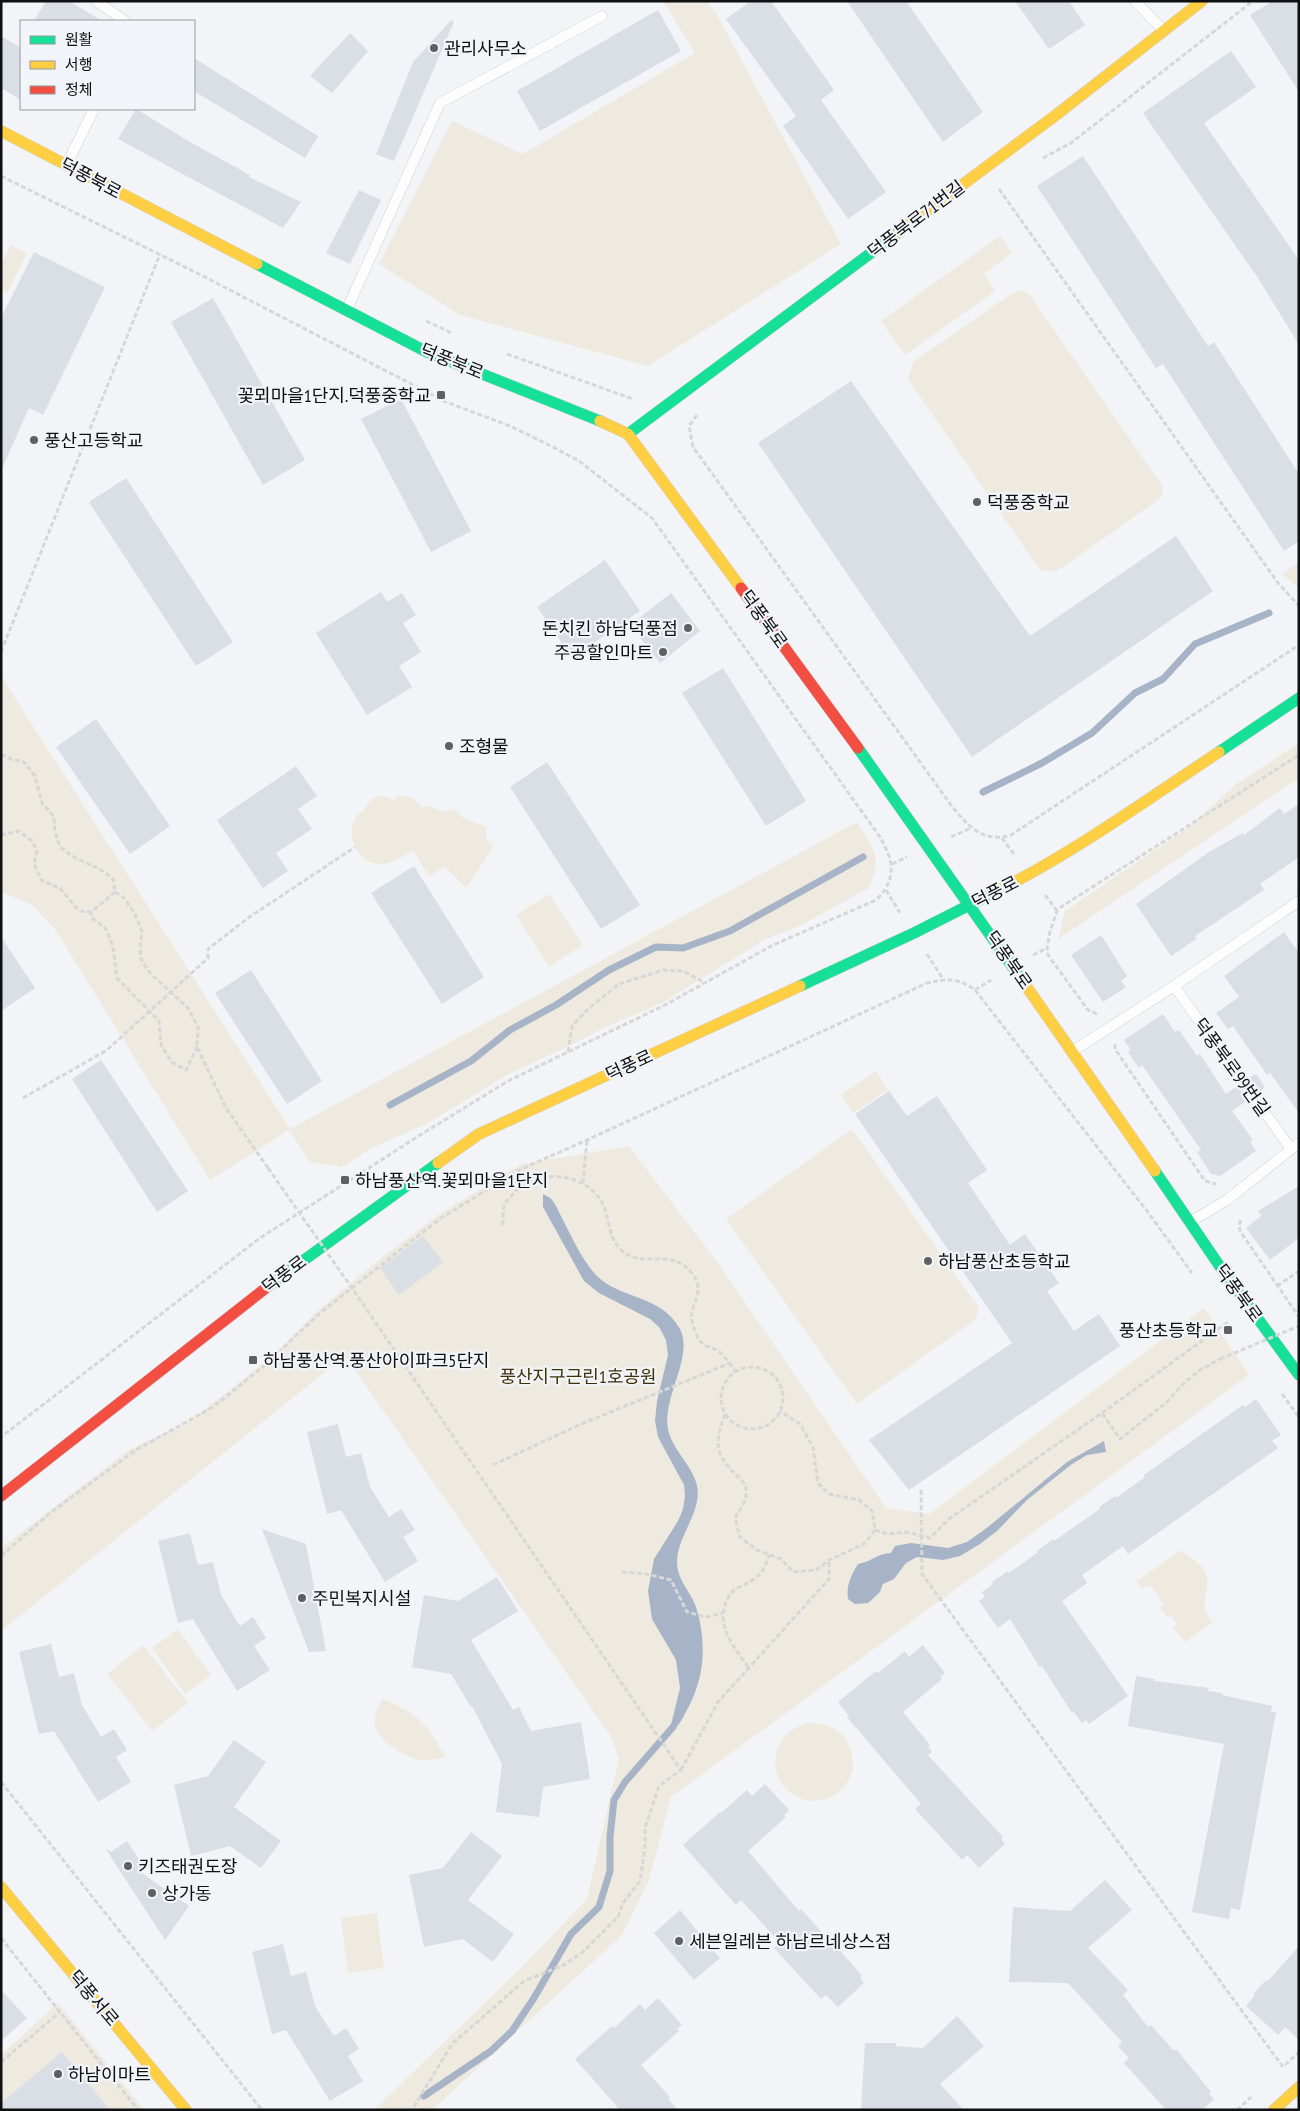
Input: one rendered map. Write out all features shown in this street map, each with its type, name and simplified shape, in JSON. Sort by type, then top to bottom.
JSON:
[{"type":"street","name":"덕풍북로71번길","points":[[628,434],[1056,115],[1202,1]]},
{"type":"street","name":"덕풍북로","points":[[1,131],[427,352],[565,406],[628,434],[822,698],[1073,1051],[1189,1222],[1299,1375]]},
{"type":"street","name":"덕풍로","points":[[1,1496],[284,1273],[479,1134],[970,906],[1030,874],[1112,824],[1299,698]]},
{"type":"street","name":"덕풍서로","points":[[1,1887],[86,1987],[186,2110]]},
{"type":"street","points":[[1274,2110],[1299,2087]]},
{"type":"lane","points":[[96,1],[124,20]]},
{"type":"lane","points":[[1135,1],[1163,30]]},
{"type":"lane","points":[[347,310],[440,103],[602,16]]},
{"type":"lane","points":[[66,165],[94,110]]},
{"type":"lane","points":[[1073,1051],[1297,906]]},
{"type":"lane","name":"덕풍북로99번길","points":[[1174,986],[1295,1146],[1227,1200],[1189,1222]]},
{"type":"path","points":[[1,176],[160,254],[446,402],[510,426],[558,449],[579,461],[652,518],[888,851],[892,864],[886,890],[868,904]]},
{"type":"path","points":[[996,184],[1278,582],[1299,606]]},
{"type":"path","points":[[1,652],[160,254]]},
{"type":"path","points":[[689,426],[693,447],[951,805],[971,828],[988,838],[1002,838],[1011,835],[1299,645]]},
{"type":"path","points":[[1,754],[24,762],[35,776],[42,803],[54,817],[55,832],[60,847],[72,856],[104,871],[113,879],[115,892],[123,897],[134,912],[142,931],[140,950],[142,959],[150,973],[188,1008],[198,1026],[197,1048],[186,1070],[172,1062],[161,1045],[159,1021],[117,978],[110,938],[106,929],[91,917],[91,912]]},
{"type":"path","points":[[1099,1014],[1088,1010],[1048,955],[1048,940],[1057,911],[1066,903],[1299,755]]},
{"type":"path","points":[[1,834],[19,831],[32,841],[37,852],[34,864],[42,881],[60,888],[78,911],[91,912],[115,892]]},
{"type":"path","points":[[23,1098],[107,1050],[208,958],[208,948],[248,918],[355,847]]},
{"type":"path","points":[[568,1052],[572,1026],[588,1008],[619,984],[662,970],[683,971],[705,983]]},
{"type":"path","points":[[1,1556],[50,1513],[136,1450],[214,1407],[265,1365],[320,1313],[441,1218],[517,1171],[928,984],[943,979],[963,982],[975,990],[1147,1211],[1194,1276]]},
{"type":"path","points":[[197,1048],[226,1108],[354,1291],[681,1770]]},
{"type":"path","points":[[1117,1051],[1205,1181],[1216,1184]]},
{"type":"path","points":[[583,1183],[587,1140]]},
{"type":"path","points":[[503,1225],[504,1205],[519,1188],[538,1177],[562,1176],[583,1183],[598,1195],[608,1216],[611,1235],[620,1249],[635,1259],[671,1258],[688,1269],[697,1280],[698,1297],[691,1320],[700,1342],[720,1353],[735,1371]]},
{"type":"path","points":[[1241,1220],[1239,1225],[1240,1231],[1299,1317]]},
{"type":"path","points":[[1278,1286],[1299,1271]]},
{"type":"path","points":[[1287,1301],[1299,1313]]},
{"type":"path","points":[[1222,1314],[1234,1330]]},
{"type":"path","points":[[875,1530],[888,1534],[906,1532],[930,1538],[949,1519],[1102,1413],[1228,1322]]},
{"type":"path","points":[[1102,1413],[1120,1439],[1167,1402],[1184,1383],[1200,1370],[1220,1359],[1299,1326]]},
{"type":"path","points":[[1246,1346],[1252,1354]]},
{"type":"path","points":[[493,1465],[652,1394],[730,1363]]},
{"type":"path","points":[[748,1367],[758,1367],[768,1370],[776,1377],[784,1396],[780,1411],[771,1423],[761,1428],[751,1429],[741,1427],[732,1422],[725,1414],[721,1394],[724,1384],[735,1371],[748,1367]]},
{"type":"path","points":[[1281,1394],[1299,1417]]},
{"type":"path","points":[[725,1414],[718,1433],[720,1457],[746,1485],[746,1500],[735,1518],[740,1537],[757,1550],[781,1559],[793,1572],[816,1570],[830,1560],[864,1544],[875,1530],[872,1510],[859,1500],[828,1494],[818,1483],[813,1447],[800,1424],[780,1411]]},
{"type":"path","points":[[920,1490],[922,1574],[1283,2067]]},
{"type":"path","points":[[748,1667],[727,1635],[723,1625],[723,1613],[726,1600],[732,1591],[752,1581],[765,1570],[769,1555]]},
{"type":"path","points":[[412,2110],[452,2044],[524,1981],[564,1965],[584,1951],[618,1917],[623,1903],[640,1881],[645,1848],[645,1828],[659,1786],[681,1770],[718,1702],[828,1579],[830,1560]]},
{"type":"path","points":[[622,1572],[646,1574],[670,1580],[687,1612],[706,1617],[723,1613]]},
{"type":"path","points":[[1,1782],[262,2110]]},
{"type":"path","points":[[1,1938],[138,2110]]},
{"type":"path","points":[[1,2062],[60,2012]]},
{"type":"green space","points":[[663,1],[707,1],[717,15],[841,244],[648,366],[460,315],[379,264],[452,121],[523,154],[695,53]]},
{"type":"green space","points":[[1000,236],[1012,253],[984,274],[995,291],[905,355],[881,321]]},
{"type":"green space","points":[[11,245],[27,253],[7,293],[1,290],[1,264]]},
{"type":"green space","points":[[1020,290],[1029,294],[1163,487],[1161,498],[1057,571],[1040,570],[908,379],[913,362],[1011,294]]},
{"type":"green space","points":[[1299,562],[1299,588],[1282,574]]},
{"type":"green space","points":[[1,676],[290,1129],[857,822],[875,853],[876,860],[873,877],[869,888],[799,926],[764,940],[662,1003],[604,1028],[507,1075],[428,1123],[372,1148],[342,1167],[310,1162],[289,1130],[210,1180],[55,929],[31,904],[1,892]]},
{"type":"green space","points":[[1299,743],[1299,778],[1058,939],[1065,911],[1189,827],[1235,785]]},
{"type":"green space","points":[[383,795],[393,800],[400,795],[411,797],[422,807],[431,806],[442,812],[452,809],[462,817],[486,827],[486,838],[493,847],[466,888],[445,867],[429,876],[413,851],[384,864],[370,862],[362,857],[353,841],[353,823],[370,801]]},
{"type":"green space","points":[[549,894],[583,945],[549,967],[516,915]]},
{"type":"green space","points":[[876,1071],[888,1090],[853,1113],[841,1095]]},
{"type":"green space","points":[[852,1129],[979,1308],[976,1319],[857,1404],[726,1219]]},
{"type":"green space","name":"풍산지구근린1호공원","points":[[629,1146],[720,1266],[886,1508],[929,1514],[1204,1308],[1249,1375],[671,1797],[649,1880],[622,1935],[432,2110],[374,2110],[522,1967],[587,1899],[619,1758],[610,1735],[345,1356],[1,1631],[1,1548],[129,1450],[190,1421],[274,1355],[315,1313],[376,1262],[438,1215],[521,1164]]},
{"type":"green space","points":[[1181,1550],[1199,1564],[1206,1574],[1207,1587],[1204,1604],[1208,1616],[1213,1622],[1185,1642],[1173,1628],[1177,1624],[1171,1616],[1168,1618],[1160,1608],[1164,1605],[1150,1585],[1142,1589],[1137,1581]]},
{"type":"green space","points":[[178,1629],[211,1675],[185,1694],[152,1648]]},
{"type":"green space","points":[[143,1645],[188,1703],[152,1731],[107,1674]]},
{"type":"green space","points":[[383,1699],[413,1715],[427,1727],[445,1757],[429,1760],[417,1759],[402,1753],[385,1741],[380,1736],[375,1725],[376,1711]]},
{"type":"green space","points":[[814,1723],[829,1726],[846,1740],[850,1747],[853,1762],[850,1777],[836,1794],[829,1798],[814,1801],[799,1798],[782,1784],[778,1777],[775,1762],[778,1747],[792,1730],[799,1726]]},
{"type":"green space","points":[[377,1913],[384,1968],[348,1973],[341,1918]]},
{"type":"green space","points":[[58,2003],[144,2110],[1,2110],[1,2055]]},
{"type":"water","points":[[543,1194],[555,1203],[581,1254],[596,1275],[617,1289],[662,1309],[680,1329],[683,1340],[681,1364],[667,1417],[670,1436],[693,1475],[698,1492],[694,1512],[678,1552],[677,1562],[679,1575],[694,1601],[700,1620],[703,1647],[701,1672],[693,1698],[680,1723],[669,1733],[680,1688],[676,1660],[652,1619],[648,1591],[654,1559],[678,1521],[683,1509],[685,1496],[684,1485],[658,1437],[655,1421],[657,1401],[668,1355],[666,1340],[659,1327],[650,1319],[599,1293],[584,1281],[543,1207]]},
{"type":"water","points":[[1104,1441],[1106,1452],[1087,1455],[1072,1464],[1027,1500],[997,1531],[980,1544],[960,1556],[943,1560],[917,1557],[906,1563],[894,1579],[883,1584],[880,1592],[868,1603],[855,1604],[848,1599],[850,1581],[858,1564],[882,1554],[891,1553],[895,1546],[911,1543],[948,1548],[967,1542],[1067,1462]]},
{"type":"building","points":[[46,1],[69,1],[100,20],[35,20]]},
{"type":"building","points":[[751,1],[771,1],[834,90],[821,100],[886,192],[848,219],[783,126],[796,116],[726,19]]},
{"type":"building","points":[[847,1],[906,1],[983,112],[943,142]]},
{"type":"building","points":[[1015,1],[1069,1],[1085,25],[1049,49]]},
{"type":"building","points":[[1273,1],[1299,1],[1299,92],[1250,15]]},
{"type":"building","points":[[658,10],[681,51],[540,131],[517,91]]},
{"type":"building","points":[[451,20],[454,22],[394,161],[376,154],[413,62]]},
{"type":"building","points":[[350,33],[368,51],[332,93],[310,76]]},
{"type":"building","points":[[1,36],[20,47],[20,99],[1,88]]},
{"type":"building","points":[[1231,51],[1256,87],[1204,123],[1299,260],[1299,345],[1258,278],[1143,113]]},
{"type":"building","points":[[195,59],[318,136],[305,158],[195,92]]},
{"type":"building","points":[[135,110],[138,110],[250,175],[249,177],[301,202],[283,228],[118,139]]},
{"type":"building","points":[[1083,156],[1208,346],[1214,342],[1299,474],[1299,541],[1284,551],[1163,364],[1156,368],[1037,186]]},
{"type":"building","points":[[359,190],[381,200],[350,264],[326,253]]},
{"type":"building","points":[[34,252],[105,287],[43,415],[29,408],[1,471],[1,318]]},
{"type":"building","points":[[213,298],[305,460],[263,485],[171,322]]},
{"type":"building","points":[[851,381],[1030,636],[1176,536],[1213,591],[972,757],[758,443]]},
{"type":"building","points":[[401,399],[471,531],[431,552],[361,419]]},
{"type":"building","points":[[126,478],[233,642],[196,666],[89,502]]},
{"type":"building","points":[[605,560],[640,611],[572,658],[537,607]]},
{"type":"building","points":[[381,592],[387,602],[402,593],[416,615],[403,623],[421,652],[399,666],[412,687],[367,715],[316,633]]},
{"type":"building","points":[[671,593],[700,631],[660,663],[630,625]]},
{"type":"building","points":[[723,668],[806,801],[766,826],[682,693]]},
{"type":"building","points":[[96,719],[170,826],[130,854],[56,747]]},
{"type":"building","points":[[547,762],[640,905],[601,929],[510,787]]},
{"type":"building","points":[[296,766],[317,796],[298,809],[312,829],[276,853],[288,871],[263,888],[217,820]]},
{"type":"building","points":[[1299,804],[1299,857],[1260,884],[1264,890],[1195,936],[1196,939],[1171,956],[1136,904],[1209,852],[1243,833],[1244,835],[1280,808],[1284,814]]},
{"type":"building","points":[[414,866],[484,977],[442,1004],[371,893]]},
{"type":"building","points":[[1284,932],[1299,953],[1299,1113],[1270,1073],[1267,1075],[1233,1026],[1228,1029],[1216,1013],[1239,997],[1224,976]]},
{"type":"building","points":[[1101,935],[1127,976],[1121,981],[1126,987],[1103,1002],[1071,955]]},
{"type":"building","points":[[1,937],[35,988],[1,1011]]},
{"type":"building","points":[[251,970],[322,1081],[287,1104],[215,993]]},
{"type":"building","points":[[1163,1014],[1175,1032],[1179,1030],[1197,1056],[1200,1054],[1226,1094],[1237,1086],[1248,1100],[1232,1111],[1253,1140],[1250,1142],[1256,1151],[1220,1176],[1211,1174],[1197,1152],[1201,1150],[1142,1065],[1139,1068],[1128,1052],[1131,1050],[1124,1040]]},
{"type":"building","points":[[101,1060],[188,1191],[157,1212],[72,1079]]},
{"type":"building","points":[[1256,1074],[1265,1087],[1259,1092],[1249,1078]]},
{"type":"building","points":[[889,1091],[907,1116],[937,1096],[987,1170],[968,1183],[1010,1245],[1025,1234],[1059,1283],[1047,1291],[1074,1331],[1099,1314],[1120,1346],[909,1490],[869,1440],[1012,1343],[855,1114]]},
{"type":"building","points":[[1299,1186],[1299,1238],[1270,1260],[1246,1228],[1261,1216],[1258,1211]]},
{"type":"building","points":[[423,1236],[443,1262],[399,1295],[380,1268]]},
{"type":"building","points":[[1256,1399],[1281,1435],[1272,1441],[1278,1448],[1128,1554],[1123,1546],[1082,1575],[1087,1583],[1062,1601],[1128,1696],[1089,1724],[1086,1720],[1082,1723],[1074,1712],[1072,1713],[1042,1666],[1040,1668],[1010,1619],[998,1628],[979,1601],[985,1597],[982,1592],[993,1584],[992,1582],[1008,1571],[1009,1573],[1053,1539],[1054,1541],[1100,1509],[1099,1507],[1115,1496],[1116,1498],[1172,1455],[1243,1405],[1245,1407]]},
{"type":"building","points":[[338,1424],[346,1457],[361,1453],[370,1487],[389,1517],[401,1509],[415,1530],[403,1537],[418,1561],[385,1582],[341,1510],[327,1514],[307,1432]]},
{"type":"building","name":"주민복지시설","points":[[262,1529],[306,1544],[326,1651],[309,1652]]},
{"type":"building","points":[[190,1533],[198,1565],[213,1562],[221,1595],[240,1626],[253,1617],[266,1638],[254,1646],[270,1670],[237,1691],[193,1619],[178,1623],[158,1541]]},
{"type":"building","points":[[497,1577],[518,1611],[471,1640],[513,1710],[519,1707],[531,1731],[581,1722],[590,1779],[543,1787],[539,1817],[496,1812],[502,1764],[472,1706],[451,1674],[412,1667],[424,1595],[458,1601]]},
{"type":"building","points":[[51,1644],[59,1677],[74,1673],[82,1705],[101,1737],[114,1729],[127,1750],[116,1757],[131,1782],[98,1802],[54,1731],[39,1734],[19,1652]]},
{"type":"building","points":[[923,1645],[945,1673],[940,1677],[942,1679],[903,1712],[930,1745],[928,1746],[932,1752],[928,1755],[1003,1837],[1001,1839],[1005,1844],[979,1868],[967,1855],[962,1860],[915,1809],[921,1804],[847,1717],[849,1716],[838,1702],[876,1671],[878,1673],[905,1651],[909,1657]]},
{"type":"building","points":[[1136,1676],[1155,1679],[1154,1681],[1209,1688],[1208,1691],[1272,1706],[1271,1712],[1276,1712],[1240,1910],[1231,1908],[1229,1919],[1192,1912],[1224,1744],[1128,1726]]},
{"type":"building","points":[[234,1740],[266,1762],[234,1807],[281,1841],[261,1868],[230,1846],[191,1856],[174,1785],[208,1776]]},
{"type":"building","points":[[765,1784],[789,1810],[784,1815],[786,1817],[748,1851],[799,1911],[801,1909],[825,1936],[826,1934],[862,1976],[860,1978],[864,1983],[838,2007],[826,1995],[821,1999],[774,1948],[780,1943],[741,1900],[736,1905],[683,1845],[747,1790],[752,1796]]},
{"type":"building","points":[[471,1832],[502,1856],[468,1900],[514,1934],[493,1962],[463,1939],[424,1947],[409,1875],[443,1868]]},
{"type":"building","name":"상가동","points":[[127,1841],[144,1867],[136,1869],[189,1906],[165,1940],[105,1848],[111,1852]]},
{"type":"building","points":[[1105,1880],[1132,1910],[1088,1948],[1128,1990],[1123,1995],[1148,2027],[1151,2025],[1174,2051],[1176,2049],[1211,2092],[1209,2094],[1214,2099],[1202,2110],[1166,2110],[1124,2063],[1129,2058],[1118,2046],[1122,2042],[1068,1983],[1009,1982],[1013,1907],[1070,1911]]},
{"type":"building","points":[[680,1910],[720,1958],[694,1980],[654,1933]]},
{"type":"building","points":[[283,1944],[291,1976],[306,1972],[315,2006],[334,2036],[346,2028],[359,2049],[348,2056],[363,2081],[330,2101],[286,2030],[272,2034],[252,1952]]},
{"type":"building","points":[[1299,1946],[1299,2040],[1285,2027],[1278,2035],[1246,2006],[1255,1995],[1253,1994],[1266,1980],[1268,1981]]},
{"type":"building","points":[[1,1990],[27,2018],[1,2041]]},
{"type":"building","points":[[658,1998],[682,2025],[677,2029],[679,2031],[641,2065],[670,2097],[668,2099],[678,2110],[620,2110],[575,2059],[612,2026],[614,2028],[640,2004],[645,2010]]},
{"type":"building","points":[[957,2016],[984,2046],[940,2084],[964,2110],[861,2110],[865,2043],[896,2043],[896,2046],[923,2048]]},
{"type":"building","name":"하남이마트","points":[[62,2052],[110,2110],[1,2110],[1,2103]]},
{"type":"waterway","points":[[983,792],[1042,763],[1092,733],[1135,693],[1163,679],[1195,644],[1269,613]]},
{"type":"waterway","points":[[390,1105],[471,1061],[510,1030],[556,1005],[609,970],[656,947],[683,948],[730,931],[863,857]]},
{"type":"waterway","points":[[424,2096],[491,2051],[512,2031],[534,1998],[571,1934],[599,1907],[610,1871],[610,1837],[614,1800],[625,1782],[673,1727]]},
{"type":"traffic: fast","points":[[628,434],[899,232]]},
{"type":"traffic: fast","points":[[257,264],[427,352],[600,421]]},
{"type":"traffic: fast","points":[[1219,752],[1299,698]]},
{"type":"traffic: fast","points":[[858,748],[1024,983]]},
{"type":"traffic: fast","points":[[800,986],[914,933],[1003,888]]},
{"type":"traffic: fast","points":[[271,1284],[438,1163]]},
{"type":"traffic: fast","points":[[1155,1171],[1223,1271],[1299,1375]]},
{"type":"traffic: slow","points":[[899,232],[1056,115],[1202,1]]},
{"type":"traffic: slow","points":[[1,131],[257,264]]},
{"type":"traffic: slow","points":[[600,421],[628,434],[741,588]]},
{"type":"traffic: slow","points":[[1003,888],[1059,857],[1219,752]]},
{"type":"traffic: slow","points":[[1024,983],[1155,1171]]},
{"type":"traffic: slow","points":[[438,1163],[479,1134],[800,986]]},
{"type":"traffic: slow","points":[[1,1887],[186,2110]]},
{"type":"traffic: slow","points":[[1274,2110],[1299,2087]]},
{"type":"traffic: jam","points":[[741,588],[858,748]]},
{"type":"traffic: jam","points":[[1,1496],[271,1284]]},
{"type":"place","name":"관리사무소","points":[[434,48]]},
{"type":"place","name":"꽃뫼마을1단지.덕풍중학교","points":[[441,395]]},
{"type":"place","name":"풍산고등학교","points":[[34,440]]},
{"type":"place","name":"덕풍중학교","points":[[977,502]]},
{"type":"place","name":"돈치킨 하남덕풍점","points":[[688,628]]},
{"type":"place","name":"주공할인마트","points":[[663,652]]},
{"type":"place","name":"조형물","points":[[449,746]]},
{"type":"place","name":"하남풍산역.꽃뫼마을1단지","points":[[345,1180]]},
{"type":"place","name":"하남풍산초등학교","points":[[928,1261]]},
{"type":"place","name":"풍산초등학교","points":[[1228,1330]]},
{"type":"place","name":"하남풍산역.풍산아이파크5단지","points":[[253,1360]]},
{"type":"place","name":"주민복지시설","points":[[302,1598]]},
{"type":"place","name":"키즈태권도장","points":[[128,1866]]},
{"type":"place","name":"상가동","points":[[152,1893]]},
{"type":"place","name":"세븐일레븐 하남르네상스점","points":[[679,1941]]},
{"type":"place","name":"하남이마트","points":[[58,2074]]}]
